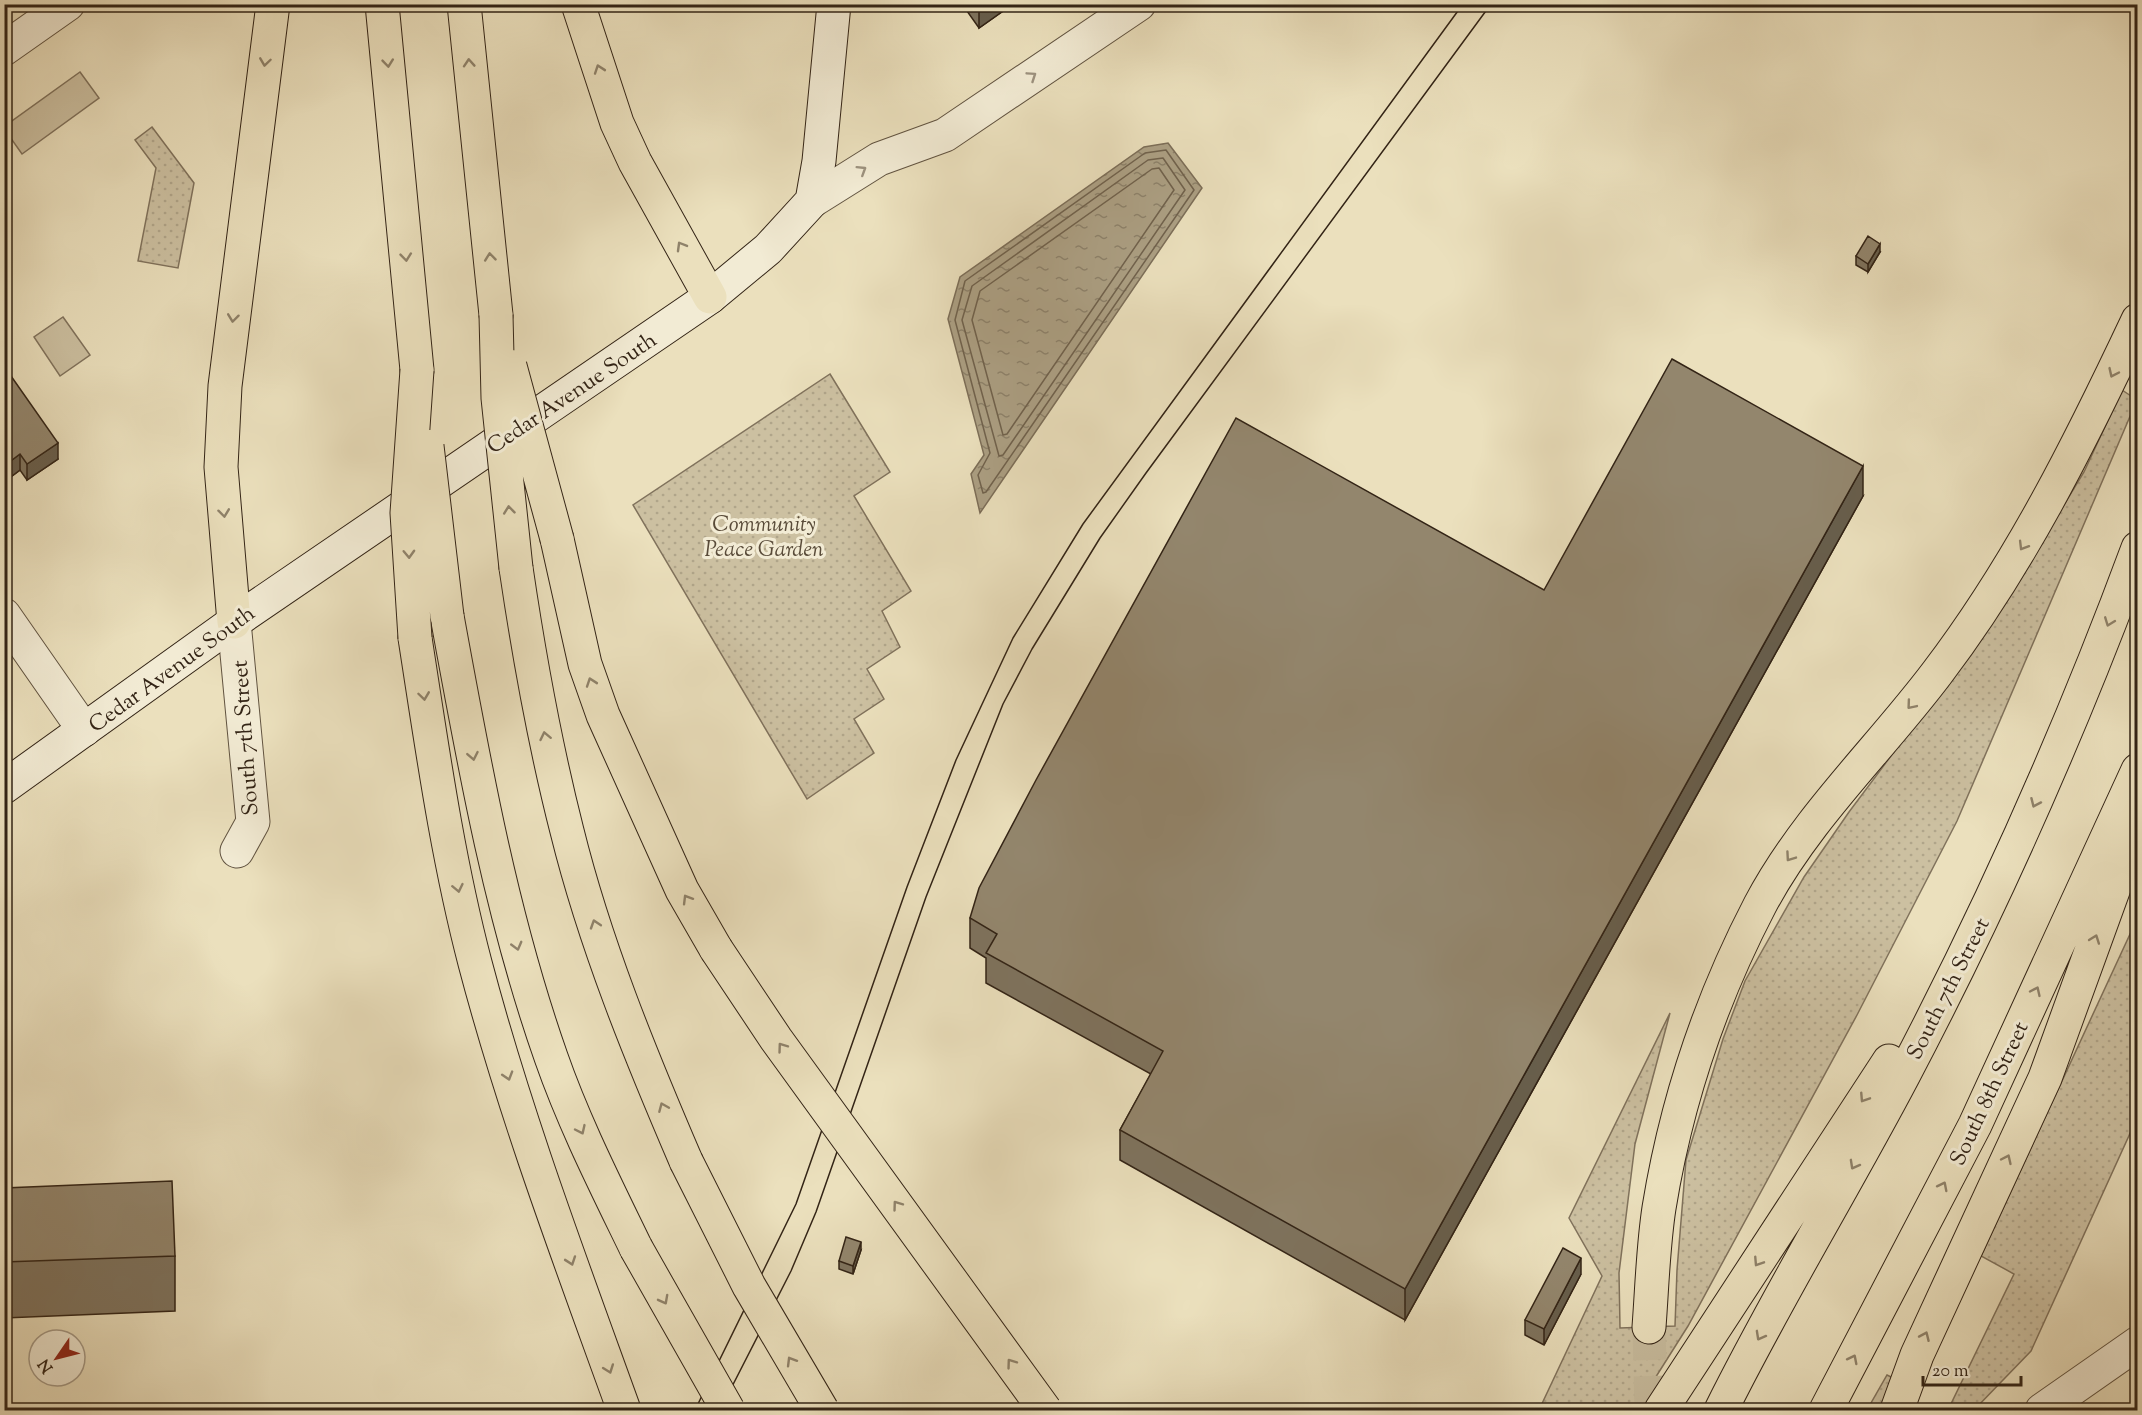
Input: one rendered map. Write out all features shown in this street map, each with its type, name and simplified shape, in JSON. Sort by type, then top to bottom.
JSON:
[{"type":"highway","points":[[234,622],[222,489],[225,386],[273,4]]},
{"type":"highway","points":[[382,4],[417,370],[447,616],[479,787],[530,993],[568,1100],[636,1248],[728,1410]]},
{"type":"highway","points":[[464,4],[496,315],[498,398],[516,568],[530,662],[570,842],[616,985],[686,1161],[770,1324],[822,1410]]},
{"type":"highway","points":[[578,4],[617,123],[635,162],[710,297]]},
{"type":"highway","points":[[496,315],[556,539],[585,664],[603,715],[682,890],[716,949],[776,1039],[1045,1410]]},
{"type":"highway","points":[[1649,1328],[1659,1210],[1678,1115],[1717,998],[1761,903],[1806,834],[1936,675],[1977,618],[2046,506],[2138,320]]},
{"type":"highway","points":[[417,370],[407,513],[416,638],[442,812],[475,963],[512,1087],[624,1410]]},
{"type":"highway","name":"South 7th Street","points":[[1721,1410],[1902,1077],[1988,909],[2063,740],[2138,548]]},
{"type":"highway","name":"South 8th Street","points":[[1826,1410],[1975,1125],[2138,770]]},
{"type":"highway","points":[[1897,1410],[1917,1355],[2045,1078],[2138,822]]},
{"type":"highway","points":[[1661,1410],[1988,909]]},
{"type":"main road","points":[[4,49],[68,4]]},
{"type":"main road","points":[[812,201],[819,161],[834,4]]},
{"type":"main road","name":"Cedar Avenue South","points":[[4,787],[234,622],[710,297],[768,249],[812,201],[879,159],[945,135],[1138,4]]},
{"type":"main road","points":[[4,615],[84,730]]},
{"type":"main road","name":"South 7th Street","points":[[234,622],[253,822],[237,851]]},
{"type":"main road","points":[[2042,1410],[2138,1342]]},
{"type":"green space","points":[[80,72],[99,98],[22,154],[5,130],[5,126]]},
{"type":"green space","points":[[152,127],[194,183],[178,268],[138,261],[156,168],[135,140]]},
{"type":"green space","points":[[63,317],[90,355],[60,376],[34,337]]},
{"type":"green space","name":"Community Peace Garden","points":[[830,374],[890,472],[854,496],[911,591],[882,611],[900,647],[867,669],[884,699],[854,719],[874,753],[807,799],[633,505]]},
{"type":"green space","points":[[2122,390],[2137,400],[1957,821],[1857,1015],[1688,1326],[1635,1410],[1539,1410],[1602,1276],[1569,1218],[1670,1013],[1635,1144],[1619,1273],[1620,1328],[1675,1326],[1686,1160],[1723,1039],[1745,981],[1804,877],[1849,812],[1945,684],[2045,536],[2084,472]]},
{"type":"green space","points":[[2137,919],[2137,1118],[2031,1351],[1974,1410],[1948,1410],[2014,1274],[1981,1256]]},
{"type":"green space","points":[[1887,1375],[1899,1381],[1890,1410],[1867,1410]]},
{"type":"water","points":[[1168,143],[1202,188],[980,513],[971,474],[984,455],[948,319],[960,277],[1144,147]]},
{"type":"building","points":[[1868,236],[1880,244],[1868,264],[1856,256]]},
{"type":"building","points":[[1672,359],[1863,466],[1405,1289],[1120,1130],[1163,1051],[986,953],[997,934],[970,918],[979,888],[1036,780],[1236,418],[1544,590]]},
{"type":"building","points":[[4,366],[58,443],[27,464],[20,454],[8,463],[4,458]]},
{"type":"building","points":[[172,1181],[175,1256],[4,1262],[4,1188]]},
{"type":"building","points":[[846,1237],[861,1242],[853,1266],[839,1261]]},
{"type":"building","points":[[1563,1248],[1581,1258],[1544,1329],[1525,1320]]},
{"type":"tunnel","points":[[1649,1327],[1651,1410]]},
{"type":"tram line","points":[[695,1410],[796,1204],[907,887],[956,760],[1013,638],[1083,524],[1463,4]]},
{"type":"tram line","points":[[720,1410],[791,1271],[816,1212],[926,897],[1003,704],[1032,649],[1100,538],[1146,473],[1491,4]]}]
